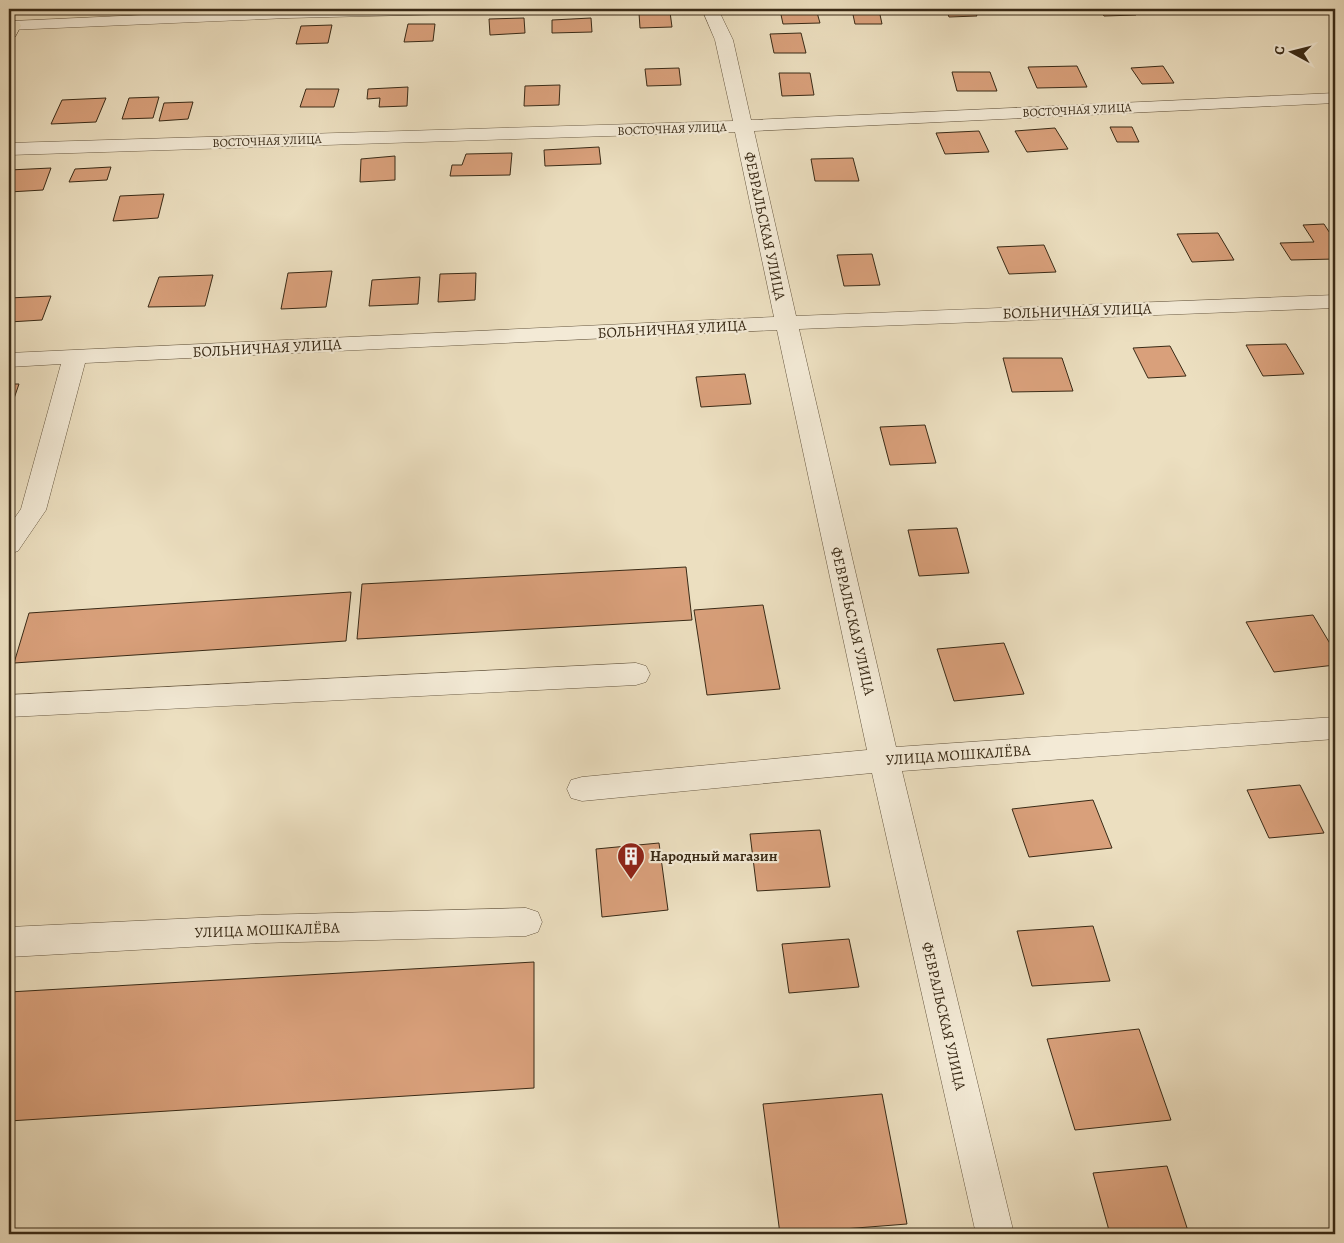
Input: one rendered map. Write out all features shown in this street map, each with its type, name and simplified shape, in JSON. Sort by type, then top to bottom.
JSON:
[{"type":"street","points":[[10,28],[105,20],[164,20],[288,13],[452,9]]},
{"type":"street","name":"ФЕВРАЛЬСКАЯ УЛИЦА","points":[[710,9],[724,40],[884,760],[995,1234]]},
{"type":"street","name":"ВОСТОЧНАЯ УЛИЦА","points":[[9,149],[743,126],[1335,98]]},
{"type":"street","name":"БОЛЬНИЧНАЯ УЛИЦА","points":[[9,360],[786,323],[1335,301]]},
{"type":"street","points":[[9,545],[33,510],[75,357]]},
{"type":"street","points":[[9,706],[636,674]]},
{"type":"street","name":"УЛИЦА МОШКАЛЁВА","points":[[582,789],[884,760],[1335,728]]},
{"type":"street","name":"УЛИЦА МОШКАЛЁВА","points":[[9,942],[260,929],[526,922]]},
{"type":"building","points":[[816,9],[820,23],[783,24],[780,10]]},
{"type":"building","points":[[946,9],[973,9],[977,16],[949,17]]},
{"type":"building","points":[[1099,9],[1132,9],[1136,15],[1104,16]]},
{"type":"building","points":[[852,10],[879,10],[882,24],[855,24]]},
{"type":"building","points":[[670,12],[672,27],[640,28],[639,13]]},
{"type":"building","points":[[524,18],[525,33],[490,35],[489,19]]},
{"type":"building","points":[[591,18],[592,32],[552,33],[552,20]]},
{"type":"building","points":[[408,24],[435,24],[433,41],[404,42]]},
{"type":"building","points":[[332,25],[328,43],[296,44],[301,26]]},
{"type":"building","points":[[801,33],[806,53],[774,53],[770,34]]},
{"type":"building","points":[[1077,66],[1087,87],[1037,88],[1028,67]]},
{"type":"building","points":[[1163,66],[1174,83],[1142,84],[1131,68]]},
{"type":"building","points":[[679,68],[681,85],[647,86],[645,69]]},
{"type":"building","points":[[952,72],[990,72],[997,91],[957,91]]},
{"type":"building","points":[[779,73],[810,73],[814,95],[782,96]]},
{"type":"building","points":[[560,85],[559,105],[524,106],[525,86]]},
{"type":"building","points":[[408,87],[407,106],[379,107],[380,98],[367,99],[368,89]]},
{"type":"building","points":[[306,89],[339,89],[334,107],[300,107]]},
{"type":"building","points":[[159,97],[153,118],[122,119],[129,98]]},
{"type":"building","points":[[106,98],[96,122],[51,124],[62,100]]},
{"type":"building","points":[[193,102],[188,119],[159,121],[164,103]]},
{"type":"building","points":[[1110,127],[1132,127],[1139,142],[1117,142]]},
{"type":"building","points":[[1055,128],[1068,149],[1027,152],[1015,131]]},
{"type":"building","points":[[979,131],[989,152],[945,154],[936,133]]},
{"type":"building","points":[[599,147],[601,164],[545,166],[544,150]]},
{"type":"building","points":[[512,153],[510,175],[450,176],[452,165],[462,165],[466,154]]},
{"type":"building","points":[[395,156],[395,180],[360,182],[361,159]]},
{"type":"building","points":[[853,158],[859,181],[815,181],[811,159]]},
{"type":"building","points":[[111,167],[107,180],[69,182],[75,169]]},
{"type":"building","points":[[51,168],[43,190],[9,192],[9,170]]},
{"type":"building","points":[[164,194],[158,218],[113,221],[120,196]]},
{"type":"building","points":[[1324,224],[1335,241],[1335,259],[1291,260],[1280,243],[1314,242],[1303,225]]},
{"type":"building","points":[[1218,233],[1234,260],[1192,262],[1177,234]]},
{"type":"building","points":[[1044,245],[1056,272],[1009,274],[997,247]]},
{"type":"building","points":[[872,254],[880,285],[844,286],[837,255]]},
{"type":"building","points":[[332,271],[326,307],[281,309],[288,273]]},
{"type":"building","points":[[476,273],[475,300],[438,302],[440,274]]},
{"type":"building","points":[[213,275],[205,306],[148,307],[159,277]]},
{"type":"building","points":[[420,277],[418,304],[369,306],[372,280]]},
{"type":"building","points":[[51,296],[42,320],[9,322],[9,298]]},
{"type":"building","points":[[1286,344],[1304,374],[1263,376],[1246,345]]},
{"type":"building","points":[[1170,346],[1186,376],[1148,378],[1133,348]]},
{"type":"building","points":[[1003,358],[1062,358],[1073,391],[1012,392]]},
{"type":"building","points":[[745,374],[751,404],[701,407],[696,377]]},
{"type":"building","points":[[9,384],[19,384],[9,413]]},
{"type":"building","points":[[925,425],[936,463],[890,465],[880,427]]},
{"type":"building","points":[[957,528],[969,573],[919,576],[908,530]]},
{"type":"building","points":[[686,567],[692,620],[357,639],[362,584]]},
{"type":"building","points":[[351,592],[346,641],[14,663],[29,613]]},
{"type":"building","points":[[763,605],[780,689],[707,695],[694,610]]},
{"type":"building","points":[[1313,615],[1335,652],[1335,665],[1274,672],[1246,622]]},
{"type":"building","points":[[1004,643],[1024,694],[954,701],[937,649]]},
{"type":"building","points":[[1300,785],[1324,833],[1269,838],[1247,790]]},
{"type":"building","points":[[1093,800],[1112,848],[1029,857],[1012,809]]},
{"type":"building","points":[[820,830],[830,887],[757,891],[750,834]]},
{"type":"building","name":"Народный магазин","points":[[659,843],[668,910],[602,917],[596,849]]},
{"type":"building","points":[[1093,926],[1110,981],[1032,986],[1017,931]]},
{"type":"building","points":[[849,939],[859,987],[789,993],[782,944]]},
{"type":"building","points":[[534,962],[534,1088],[9,1121],[9,992]]},
{"type":"building","points":[[1139,1029],[1171,1120],[1075,1130],[1047,1039]]},
{"type":"building","points":[[882,1094],[907,1224],[780,1234],[763,1104]]},
{"type":"building","points":[[1167,1166],[1189,1234],[1110,1234],[1093,1173]]},
{"type":"place","name":"Народный магазин","points":[[631,880]]}]
